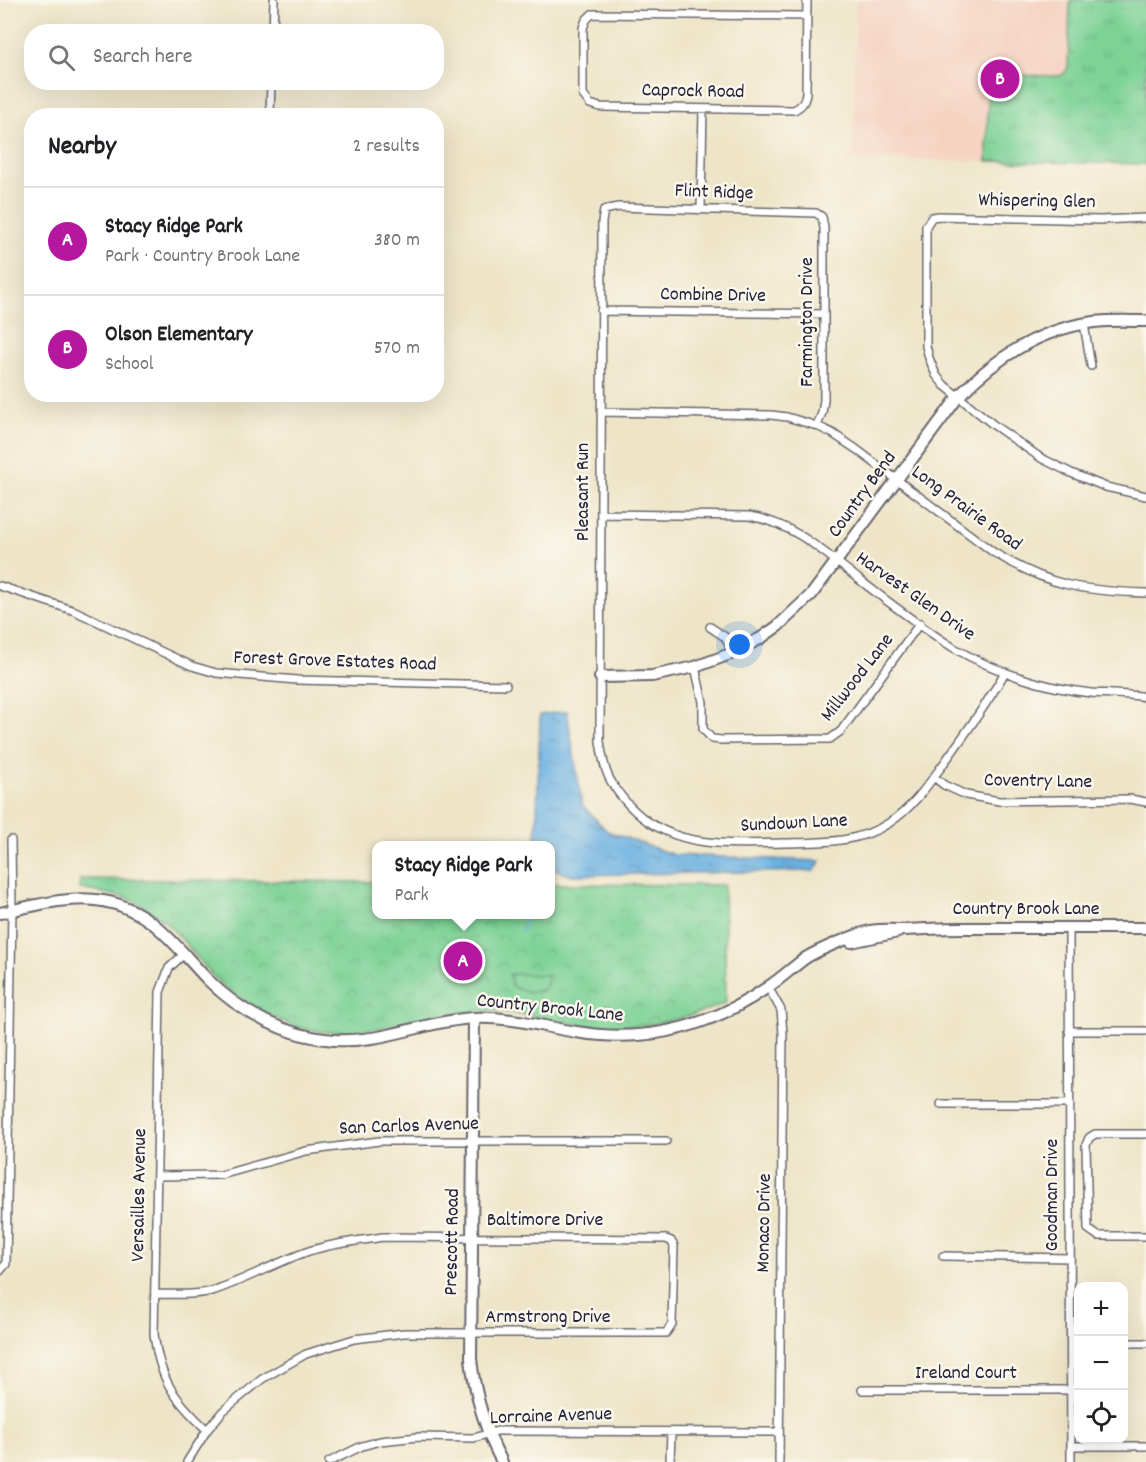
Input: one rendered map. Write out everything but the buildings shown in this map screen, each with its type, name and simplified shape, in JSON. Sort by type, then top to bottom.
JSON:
[{"type":"street","points":[[273,24],[274,0]]},
{"type":"street","points":[[807,0],[807,16]]},
{"type":"street","name":"Caprock Road","points":[[596,13],[807,16],[806,93],[803,104],[799,108],[789,110],[600,107],[587,101],[583,90],[583,28],[587,18],[596,13]]},
{"type":"street","points":[[270,108],[271,90]]},
{"type":"street","points":[[701,208],[703,109]]},
{"type":"street","name":"Flint Ridge","points":[[604,210],[618,207],[701,208],[816,213],[822,216]]},
{"type":"street","name":"Pleasant Run","points":[[604,210],[602,214],[601,311],[600,742],[607,773]]},
{"type":"street","name":"Farmington Drive","points":[[817,426],[824,400],[824,220],[822,216]]},
{"type":"street","name":"Whispering Glen","points":[[958,397],[936,375],[926,346],[926,226],[929,220],[939,216],[1100,220],[1146,218]]},
{"type":"street","name":"Combine Drive","points":[[601,311],[824,314]]},
{"type":"street","name":"Country Bend","points":[[600,677],[652,676],[695,667],[734,653],[761,638],[787,618],[812,594],[958,397],[982,372],[1019,347],[1045,334],[1096,322],[1146,321]]},
{"type":"street","points":[[1084,324],[1091,366]]},
{"type":"street","points":[[958,397],[1041,458],[1106,487],[1146,496]]},
{"type":"street","name":"Long Prairie Road","points":[[601,412],[771,415],[817,426],[856,449],[993,552],[1016,566],[1048,580],[1092,591],[1146,593]]},
{"type":"street","name":"Harvest Glen Drive","points":[[601,514],[765,518],[786,526],[802,536],[953,647],[1005,672],[1061,689],[1146,697]]},
{"type":"street","name":"Forest Grove Estates Road","points":[[0,586],[75,611],[192,666],[216,674],[297,680],[506,685]]},
{"type":"street","name":"Millwood Lane","points":[[695,667],[703,702],[703,729],[708,736],[716,740],[823,740],[836,736],[920,624]]},
{"type":"street","points":[[710,627],[725,637],[734,653]]},
{"type":"street","name":"Sundown Lane","points":[[607,773],[620,795],[631,807],[659,829],[684,839],[733,843],[823,842],[855,838],[875,831],[900,816],[934,777],[991,698],[1005,672]]},
{"type":"street","name":"Coventry Lane","points":[[934,777],[944,785],[966,795],[999,801],[1130,799],[1146,802]]},
{"type":"street","points":[[1,1270],[6,1264],[12,910],[11,840]]},
{"type":"street","name":"Country Brook Lane","points":[[0,913],[77,899],[106,901],[120,905],[146,917],[158,926],[211,982],[241,1007],[276,1025],[313,1037],[332,1040],[369,1039],[438,1023],[474,1018],[530,1022],[602,1035],[638,1035],[674,1029],[730,1009],[768,987],[808,957],[836,945],[884,937],[906,930],[1146,928]]},
{"type":"street","name":"Goodman Drive","points":[[1069,928],[1070,1258],[1074,1343],[1070,1390],[1071,1462]]},
{"type":"street","name":"Versailles Avenue","points":[[185,953],[169,968],[160,993],[154,1334],[167,1384],[181,1404],[207,1430]]},
{"type":"street","name":"Monaco Drive","points":[[768,987],[781,1010],[783,1033],[779,1462]]},
{"type":"street","name":"Prescott Road","points":[[474,1018],[470,1334],[474,1386],[488,1434],[501,1462]]},
{"type":"street","points":[[1069,1031],[1146,1031]]},
{"type":"street","points":[[0,1050],[9,1050]]},
{"type":"street","points":[[941,1104],[1069,1104]]},
{"type":"street","points":[[1146,1134],[1098,1133],[1090,1137],[1086,1145],[1088,1229],[1098,1236],[1146,1236]]},
{"type":"street","name":"San Carlos Avenue","points":[[157,1176],[221,1176],[306,1151],[354,1143],[403,1139],[666,1141]]},
{"type":"street","name":"Baltimore Drive","points":[[155,1294],[213,1291],[279,1262],[338,1244],[382,1238],[669,1239],[674,1248],[672,1324],[668,1332]]},
{"type":"street","points":[[943,1256],[1070,1258]]},
{"type":"street","name":"Armstrong Drive","points":[[187,1462],[207,1430],[236,1400],[262,1379],[291,1362],[330,1346],[379,1335],[404,1333],[659,1335],[668,1332]]},
{"type":"street","points":[[1128,1343],[1146,1343]]},
{"type":"street","name":"Ireland Court","points":[[862,1390],[1070,1390]]},
{"type":"street","name":"Lorraine Avenue","points":[[329,1462],[362,1446],[380,1441],[418,1437],[474,1438],[497,1431],[779,1432]]},
{"type":"street","points":[[670,1462],[671,1432]]},
{"type":"street","points":[[1071,1446],[1146,1446]]},
{"type":"shaded area","points":[[856,0],[1146,0],[1146,164],[853,159]]},
{"type":"green space","points":[[1070,0],[1146,0],[1146,164],[987,161],[988,91],[1004,91],[1005,75],[1060,76],[1065,73],[1068,67]]},
{"type":"green space","points":[[80,879],[372,882],[372,919],[555,919],[555,884],[724,885],[726,1003],[676,1020],[624,1027],[588,1026],[515,1013],[490,1011],[442,1015],[349,1032],[325,1032],[301,1028],[266,1014],[231,992],[214,977],[166,923],[145,907],[120,897],[80,889]]},
{"type":"green space","points":[[510,974],[548,975],[547,984],[541,991],[522,990],[511,985]]},
{"type":"water","points":[[567,711],[582,805],[607,831],[674,855],[821,861],[814,871],[569,875],[555,869],[555,841],[536,841],[540,715]]},
{"type":"waterway","points":[[521,932],[527,919]]},
{"type":"place","name":"Olson Elementary","points":[[1000,79]]},
{"type":"place","name":"Stacy Ridge Park","points":[[463,961]]}]
